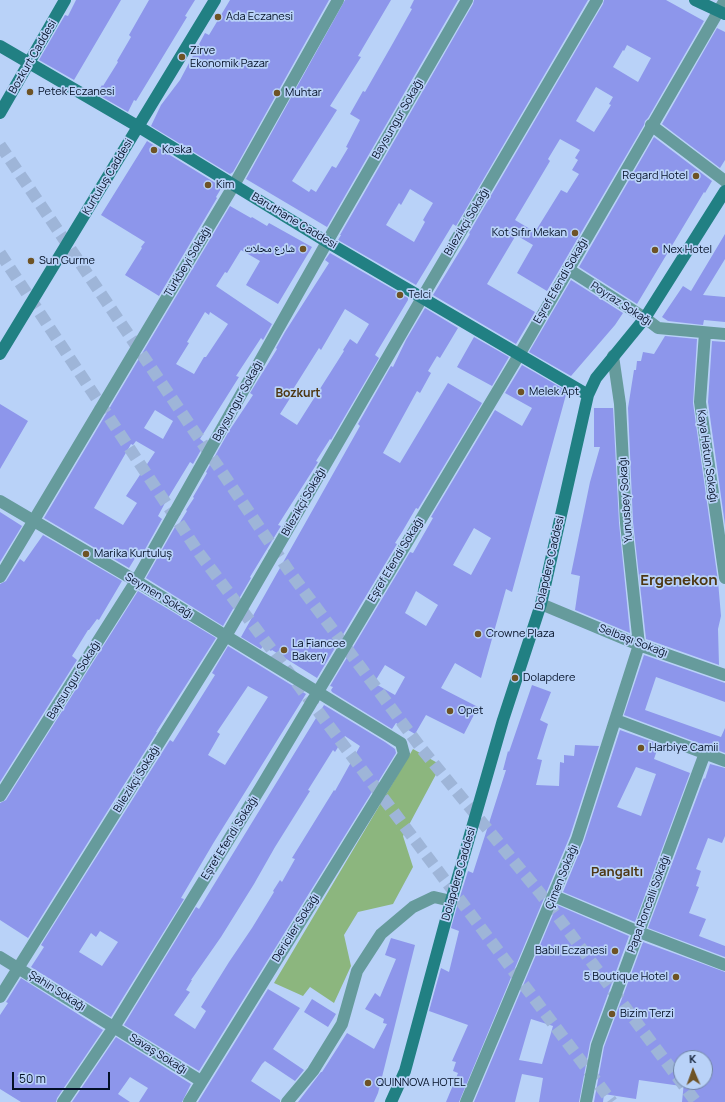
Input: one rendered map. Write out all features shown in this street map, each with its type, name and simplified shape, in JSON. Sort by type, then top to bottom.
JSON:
[{"type":"street","name":"Bozkurt Caddesi","points":[[0,113],[65,0]]},
{"type":"street","name":"Kurtuluş Caddesi","points":[[0,354],[215,0]]},
{"type":"street","name":"Türkbeyi Sokağı","points":[[0,577],[234,185],[338,0]]},
{"type":"street","name":"Baysungur Sokağı","points":[[0,796],[136,581],[327,242],[467,0]]},
{"type":"street","name":"Bilezikçi Sokağı","points":[[0,997],[226,636],[597,0]]},
{"type":"street","points":[[695,0],[722,13]]},
{"type":"street","name":"Eşref Efendi Sokağı","points":[[63,1102],[114,1027],[257,794],[519,355],[651,125],[722,13],[725,0]]},
{"type":"street","name":"Baruthane Caddesi","points":[[0,46],[139,127],[327,242],[588,395]]},
{"type":"street","points":[[651,125],[725,181]]},
{"type":"street","name":"Dolapdere Caddesi","points":[[391,1102],[405,1071],[451,900],[503,720],[541,604],[588,395],[596,378],[645,318],[725,191]]},
{"type":"street","name":"Poyraz Sokağı","points":[[568,269],[645,318],[658,328],[725,334]]},
{"type":"street","name":"Kaya Hatun Sokağı","points":[[705,333],[700,402],[719,499],[725,578]]},
{"type":"street","name":"Yunusbey Sokağı","points":[[613,356],[620,404],[626,523],[639,645]]},
{"type":"street","name":"Seymen Sokağı","points":[[0,501],[136,581],[318,692]]},
{"type":"street","name":"Selbaşı Sokağı","points":[[541,604],[639,645],[725,675]]},
{"type":"street","name":"Çimen Sokağı","points":[[466,1102],[577,839],[639,645]]},
{"type":"street","name":"Dericiler Sokağı","points":[[189,1102],[402,749],[318,692]]},
{"type":"street","points":[[616,720],[725,760]]},
{"type":"street","name":"Papa Roncalli Sokağı","points":[[586,1102],[597,1045],[705,753]]},
{"type":"street","points":[[554,896],[639,932],[725,965]]},
{"type":"street","points":[[287,1102],[313,1071],[342,1024],[357,971],[380,934],[414,907],[434,897],[451,900]]},
{"type":"street","name":"Şahin Sokağı","points":[[0,957],[114,1027]]},
{"type":"street","name":"Savaş Sokağı","points":[[114,1027],[201,1081]]},
{"type":"green space","points":[[413,749],[441,765],[403,836],[413,867],[393,904],[358,912],[344,935],[351,966],[334,1003],[310,987],[303,996],[274,983]]},
{"type":"building","points":[[76,0],[121,0],[74,80],[39,60],[65,15],[68,16]]},
{"type":"building","points":[[149,0],[195,0],[185,16],[187,17],[136,101],[134,100],[128,112],[97,94],[118,62],[117,61],[131,37],[129,35]]},
{"type":"building","points":[[230,0],[329,0],[233,172],[230,174],[151,126],[161,105],[180,80],[205,33],[209,35]]},
{"type":"building","points":[[345,0],[391,0],[358,56],[361,57],[330,106],[337,110],[292,181],[309,192],[311,189],[316,192],[332,166],[336,168],[348,148],[346,147],[360,120],[350,114],[363,91],[365,92],[393,43],[412,9],[410,8],[414,0],[458,0],[327,227],[246,179]]},
{"type":"building","points":[[474,0],[588,0],[456,226],[453,224],[416,285],[338,240]],"holes":[[[410,189],[433,203],[423,220],[425,222],[414,242],[386,225],[399,203],[401,205]]]},
{"type":"building","points":[[604,0],[666,0],[704,21],[547,291],[517,273],[533,245],[516,235],[487,284],[535,312],[516,344],[433,295]],"holes":[[[627,45],[651,58],[638,82],[613,67]],[[596,87],[613,97],[609,104],[611,105],[594,132],[576,121]],[[560,139],[580,150],[575,158],[578,160],[572,170],[579,174],[567,193],[561,190],[535,232],[515,220],[550,161],[548,159]]]},
{"type":"building","points":[[717,28],[725,32],[725,160],[720,168],[662,124]]},
{"type":"building","points":[[654,137],[712,181],[637,304],[579,267]]},
{"type":"building","points":[[147,141],[222,187],[159,296],[125,275],[145,242],[101,215]]},
{"type":"building","points":[[230,206],[267,226],[269,223],[312,247],[278,304],[246,285],[260,261],[241,250],[227,273],[225,272],[216,286],[272,324],[263,340],[261,338],[236,376],[239,377],[200,439],[205,443],[193,464],[190,462],[165,503],[158,516],[162,519],[143,553],[140,550],[129,568],[44,518]],"holes":[[[205,312],[209,315],[210,312],[228,324],[206,357],[204,357],[194,374],[176,364]],[[155,410],[173,421],[163,439],[144,428]],[[136,441],[155,452],[126,496],[137,503],[123,525],[94,508],[131,444],[133,445]]]},
{"type":"building","points":[[725,234],[725,259],[703,295],[725,297],[725,322],[704,320],[703,325],[668,321],[662,317],[683,286],[691,291]]},
{"type":"building","points":[[330,253],[408,298],[408,300],[375,355],[379,358],[331,440],[330,439],[316,461],[318,462],[278,525],[281,526],[250,577],[251,578],[223,626],[146,578],[175,527],[177,527],[187,511],[186,510],[194,498],[193,497],[207,473],[206,472],[229,431],[253,395],[250,393],[277,349],[276,348],[285,332],[329,263],[325,260]],"holes":[[[345,309],[369,324],[357,344],[350,339],[297,425],[280,414],[294,392],[292,391],[319,348],[321,350]]]},
{"type":"building","points":[[571,280],[623,313],[615,325],[571,376],[529,352]]},
{"type":"building","points":[[425,308],[458,328],[440,358],[437,356],[428,371],[431,373],[420,393],[417,391],[383,453],[400,463],[448,383],[482,403],[418,509],[416,508],[395,543],[397,544],[317,678],[272,650],[271,651],[263,646],[261,649],[241,637],[360,426],[358,424],[391,366],[393,367],[406,340]]},
{"type":"building","points":[[665,336],[697,339],[693,403],[718,581],[721,616],[718,629],[719,665],[646,639],[633,522],[628,408],[634,370],[636,370],[637,361],[641,361],[643,352],[654,354]]},
{"type":"building","points":[[474,337],[509,357],[492,386],[457,367]]},
{"type":"building","points":[[712,341],[725,342],[725,525],[708,402]]},
{"type":"building","points":[[522,365],[567,391],[512,592],[506,589],[481,678],[455,663],[441,688],[478,707],[464,734],[426,715],[415,734],[396,723],[392,729],[332,692],[331,690],[333,687],[330,686],[410,552],[413,553],[433,518],[431,517],[495,410],[522,426],[532,408],[505,393]],"holes":[[[474,528],[491,538],[471,575],[453,565]],[[416,591],[438,605],[426,626],[405,613]],[[385,665],[405,677],[395,695],[374,683]]]},
{"type":"building","points":[[0,404],[28,421],[0,469]]},
{"type":"building","points":[[594,408],[613,408],[619,523],[630,633],[575,610],[580,576],[571,574],[590,482],[600,447],[594,447]]},
{"type":"building","points":[[0,512],[22,526],[0,562]]},
{"type":"building","points":[[43,535],[122,581],[99,620],[97,619],[88,630],[72,656],[77,660],[0,782],[0,584],[6,581],[20,559],[24,562]]},
{"type":"building","points":[[138,591],[216,638],[28,938],[0,920],[0,803],[6,800]]},
{"type":"building","points":[[228,646],[306,694],[214,842],[181,898],[184,899],[111,1017],[31,967],[44,947],[41,945],[170,740],[173,742],[215,675],[212,673]],"holes":[[[248,686],[268,697],[225,765],[208,755],[220,734],[217,732]],[[100,931],[118,942],[102,966],[79,952],[91,933],[96,937]]]},
{"type":"building","points":[[644,655],[725,683],[725,702],[656,677],[645,710],[721,737],[725,728],[725,753],[624,715]]},
{"type":"building","points":[[532,685],[551,692],[540,720],[548,724],[537,759],[542,760],[536,785],[559,786],[560,762],[564,763],[564,755],[574,756],[575,745],[599,746],[570,836],[459,1102],[446,1102],[458,1073],[453,1071],[456,1062],[452,1061],[468,1025],[429,1011],[441,968],[449,972],[459,931],[451,928],[458,903],[468,871],[473,873],[506,770],[503,770],[508,751],[509,752]]},
{"type":"building","points":[[324,705],[395,749],[396,753],[199,1071],[124,1025],[196,907],[199,909]],"holes":[[[345,736],[360,746],[335,791],[334,790],[292,858],[295,859],[282,882],[280,880],[252,928],[201,1007],[206,1011],[195,1029],[174,1015],[190,992],[186,990],[191,980],[221,937],[254,884],[310,791],[308,790],[333,750],[335,752]]]},
{"type":"building","points":[[620,730],[659,744],[654,759],[690,773],[635,922],[563,892],[584,841]],"holes":[[[636,767],[656,774],[641,816],[617,807]]]},
{"type":"building","points":[[710,764],[725,768],[725,836],[722,843],[708,838],[696,869],[701,871],[696,886],[699,887],[689,913],[706,919],[699,936],[725,946],[725,957],[648,928]]},
{"type":"building","points":[[557,905],[629,936],[590,1043],[579,1102],[539,1102],[543,1078],[522,1074],[515,1102],[474,1102]],"holes":[[[531,1019],[553,1026],[542,1064],[519,1060]]]},
{"type":"building","points":[[391,938],[415,945],[378,1093],[374,1102],[298,1102],[322,1072],[347,1033],[374,1049],[387,1024],[383,1023],[384,1019],[365,1009],[375,993],[380,997],[396,959],[385,955]]},
{"type":"building","points":[[643,942],[725,972],[725,1102],[682,1102],[683,1090],[713,1090],[713,1050],[673,1050],[673,1085],[639,1080],[636,1099],[604,1094],[603,1102],[594,1102],[604,1047]]},
{"type":"building","points":[[21,978],[103,1030],[57,1098],[56,1102],[21,1102],[0,1089],[0,1015]]},
{"type":"building","points":[[268,989],[300,1008],[273,1049],[304,1070],[295,1081],[265,1061],[262,1064],[251,1081],[280,1100],[280,1102],[198,1102]]},
{"type":"building","points":[[312,999],[336,1014],[328,1027],[304,1012]]},
{"type":"building","points":[[116,1037],[191,1084],[182,1102],[139,1102],[148,1088],[130,1077],[118,1094],[130,1102],[72,1102]]},
{"type":"tunnel","points":[[0,145],[289,571],[421,748],[540,893],[696,1102]]},
{"type":"tunnel","points":[[0,253],[199,553],[612,1102]]},
{"type":"place","name":"Ada Eczanesi","points":[[218,17]]},
{"type":"place","name":"Zirve Ekonomik Pazar","points":[[182,57]]},
{"type":"place","name":"Petek Eczanesi","points":[[30,92]]},
{"type":"place","name":"Muhtar","points":[[277,93]]},
{"type":"place","name":"Koska","points":[[154,150]]},
{"type":"place","name":"Regard Hotel","points":[[696,176]]},
{"type":"place","name":"Kim","points":[[208,185]]},
{"type":"place","name":"Kot Sıfır Mekan","points":[[575,233]]},
{"type":"place","name":"شارع محلات","points":[[303,249]]},
{"type":"place","name":"Nex Hotel","points":[[655,250]]},
{"type":"place","name":"Sun Gurme","points":[[31,261]]},
{"type":"place","name":"Telci","points":[[400,295]]},
{"type":"place","name":"Melek Apt","points":[[521,392]]},
{"type":"place","name":"Marika Kurtuluş","points":[[86,554]]},
{"type":"place","name":"Crowne Plaza","points":[[478,634]]},
{"type":"place","name":"La Fiancee Bakery","points":[[284,650]]},
{"type":"place","name":"Dolapdere","points":[[515,678]]},
{"type":"place","name":"Opet","points":[[450,711]]},
{"type":"place","name":"Harbiye Camii","points":[[641,748]]},
{"type":"place","name":"Babil Eczanesi","points":[[615,951]]},
{"type":"place","name":"5 Boutique Hotel","points":[[676,977]]},
{"type":"place","name":"Bizim Terzi","points":[[612,1014]]},
{"type":"place","name":"QUINNOVA HOTEL","points":[[368,1083]]},
{"type":"district","name":"Bozkurt","points":[[298,394]]},
{"type":"district","name":"Ergenekon","points":[[679,581]]},
{"type":"district","name":"Pangaltı","points":[[617,872]]}]
